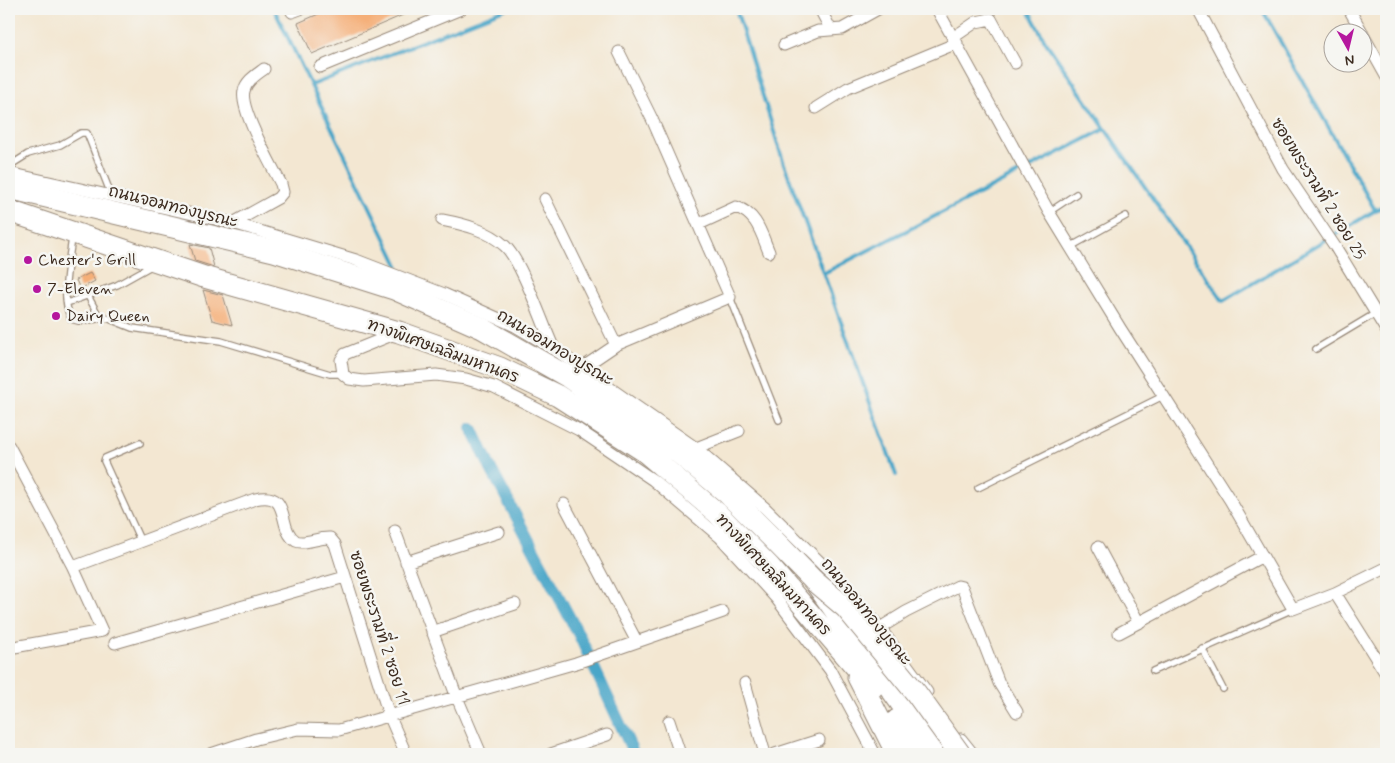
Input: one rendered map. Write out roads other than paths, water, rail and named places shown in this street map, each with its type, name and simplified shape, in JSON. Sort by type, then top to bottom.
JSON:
[{"type":"highway","name":"ทางพิเศษเฉลิมมหานคร","points":[[9,188],[274,251],[394,289],[482,328],[568,377],[674,449],[728,494],[814,581]]},
{"type":"highway","name":"ทางพิเศษเฉลิมมหานคร","points":[[9,211],[157,262],[255,292],[399,332],[500,368],[558,396],[644,451],[717,513],[763,559],[848,657]]},
{"type":"highway","points":[[814,581],[936,754]]},
{"type":"highway","points":[[814,581],[846,608],[916,693],[960,754]]},
{"type":"highway","points":[[848,657],[897,754]]},
{"type":"highway","points":[[848,657],[890,707],[917,754]]},
{"type":"street","points":[[320,67],[461,9]]},
{"type":"street","points":[[820,9],[831,30]]},
{"type":"street","points":[[784,45],[799,37],[842,29],[878,9]]},
{"type":"street","points":[[937,9],[956,40],[1049,212],[1118,325],[1230,500],[1261,557],[1293,609],[1335,593],[1386,568]]},
{"type":"street","name":"ซอยพระรามที่ 2 ซอย 25","points":[[1198,9],[1283,169],[1318,224],[1336,248],[1386,330]]},
{"type":"street","points":[[1349,9],[1356,22]]},
{"type":"street","points":[[816,108],[848,88],[956,40],[976,22],[991,19],[1015,63]]},
{"type":"street","points":[[1372,51],[1386,76]]},
{"type":"street","points":[[582,368],[616,345],[730,297],[652,119],[619,52]]},
{"type":"street","points":[[233,223],[278,198],[283,192],[281,184],[249,119],[243,98],[244,90],[249,81],[264,69]]},
{"type":"street","name":"ถนนจอมทองบูรณะ","points":[[9,173],[233,223],[356,260],[435,291],[515,326],[554,349],[696,448],[765,508],[843,585],[880,628],[973,754]]},
{"type":"street","name":"ถนนจอมทองบูรณะ","points":[[9,184],[322,262],[404,289],[477,321],[572,374],[630,412],[714,476],[783,539],[818,575],[919,706],[952,754]]},
{"type":"street","points":[[546,199],[616,345]]},
{"type":"street","points":[[699,224],[736,207],[744,210],[758,224],[769,252]]},
{"type":"street","points":[[442,220],[466,225],[504,246],[516,260],[554,349]]},
{"type":"street","points":[[399,332],[345,354],[341,360],[343,374],[349,379],[364,381],[436,375],[466,379],[494,387],[579,430],[653,480],[720,536],[776,598],[830,670],[875,754]]},
{"type":"street","points":[[696,448],[739,430]]},
{"type":"street","points":[[9,446],[73,567],[102,631],[9,648]]},
{"type":"street","name":"ซอยพระรามที่ 2 ซอย 11","points":[[73,567],[265,496],[275,500],[280,507],[291,537],[297,542],[304,543],[320,537],[330,538],[335,544],[389,715],[406,754]]},
{"type":"street","points":[[564,504],[637,642]]},
{"type":"street","points":[[395,531],[456,695],[481,754]]},
{"type":"street","points":[[406,562],[499,532]]},
{"type":"street","points":[[1098,547],[1139,622]]},
{"type":"street","points":[[1118,633],[1261,557]]},
{"type":"street","points":[[115,643],[346,576]]},
{"type":"street","points":[[880,628],[906,612],[958,586],[962,587],[999,683],[1017,712]]},
{"type":"street","points":[[1335,593],[1386,674]]},
{"type":"street","points":[[432,632],[515,604]]},
{"type":"street","points":[[211,754],[256,739],[298,730],[332,732],[456,695],[576,663],[723,612]]},
{"type":"street","points":[[745,683],[765,754]]},
{"type":"street","points":[[669,721],[680,754]]},
{"type":"street","points":[[551,754],[582,749],[607,735]]},
{"type":"street","points":[[775,754],[819,740]]},
{"type":"lane","points":[[9,166],[28,154],[60,145],[81,133],[87,133],[112,197]]},
{"type":"lane","points":[[1049,212],[1076,194]]},
{"type":"lane","points":[[1070,247],[1126,216]]},
{"type":"lane","points":[[73,233],[66,281],[67,303],[71,319],[78,321],[107,318],[132,328],[221,341],[330,374],[343,374]]},
{"type":"lane","points":[[67,303],[117,284],[157,262]]},
{"type":"lane","points":[[88,296],[100,318]]},
{"type":"lane","points":[[730,297],[779,420]]},
{"type":"lane","points":[[1316,349],[1376,313]]},
{"type":"lane","points":[[978,488],[1163,396]]},
{"type":"lane","points":[[140,443],[105,458],[104,461],[142,542]]},
{"type":"lane","points":[[1153,671],[1293,609]]},
{"type":"lane","points":[[102,631],[115,643]]},
{"type":"lane","points":[[1202,648],[1223,689]]},
{"type":"waterway","points":[[274,9],[398,265]]},
{"type":"waterway","points":[[312,85],[505,9]]},
{"type":"waterway","points":[[736,9],[783,161],[896,475]]},
{"type":"waterway","points":[[1028,9],[1045,41],[1223,301],[1386,204]]},
{"type":"waterway","points":[[1262,9],[1375,210]]},
{"type":"waterway","points":[[824,273],[1105,129]]},
{"type":"waterway","points":[[472,428],[491,469],[579,635],[634,754]]},
{"type":"place","name":"Chester's Grill","points":[[28,260]]},
{"type":"place","name":"7-Eleven","points":[[37,289]]},
{"type":"place","name":"Dairy Queen","points":[[56,316]]}]
